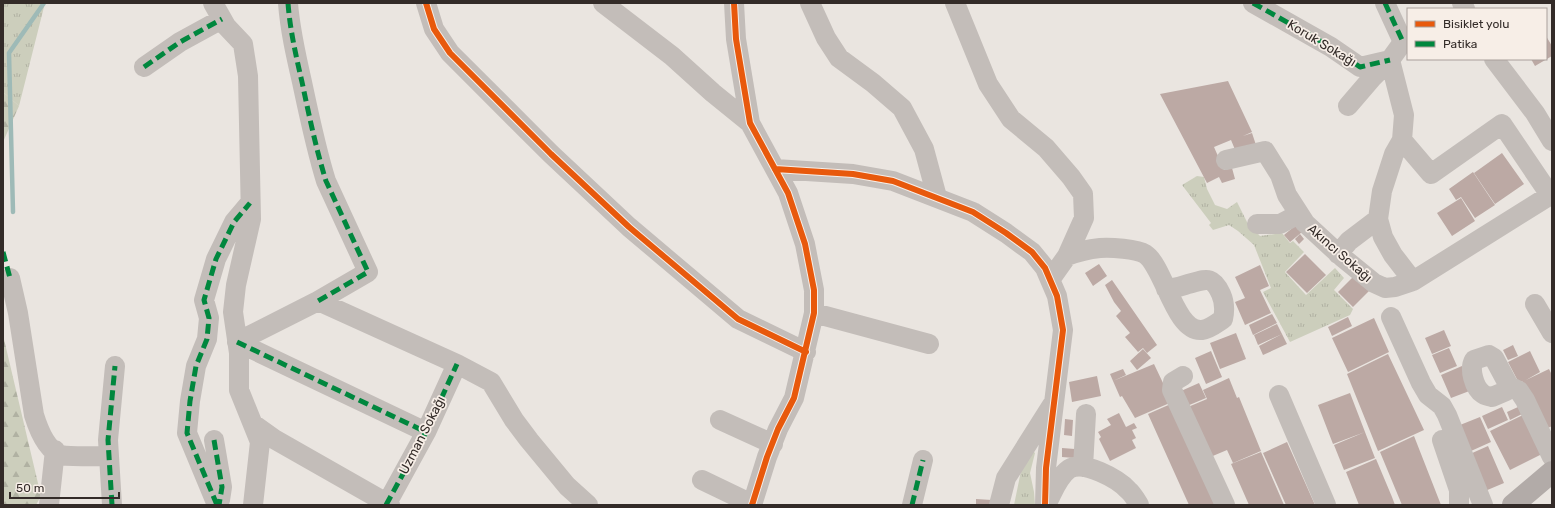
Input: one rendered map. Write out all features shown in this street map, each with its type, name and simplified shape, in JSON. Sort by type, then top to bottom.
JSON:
[{"type":"main road","points":[[1513,505],[1552,472]]},
{"type":"main road","points":[[1535,505],[1552,492]]},
{"type":"street","points":[[237,342],[318,301],[368,272],[326,181],[322,168],[309,116],[290,26],[288,3]]},
{"type":"street","points":[[426,3],[434,29],[450,53],[551,154],[629,227],[738,319],[806,352]]},
{"type":"street","points":[[603,3],[672,56],[712,93],[750,123]]},
{"type":"street","points":[[810,3],[826,38],[839,58],[873,83],[902,108],[924,149],[937,197]]},
{"type":"street","points":[[955,3],[988,84],[1012,119],[1046,148],[1072,177],[1082,194],[1084,218],[1067,256],[1050,280]]},
{"type":"street","name":"Koruk Sokağı","points":[[1253,3],[1331,47],[1360,67],[1390,60]]},
{"type":"street","points":[[1348,106],[1390,60],[1405,41],[1384,3]]},
{"type":"street","points":[[702,480],[752,504],[773,444],[794,398],[814,313],[814,290],[805,244],[788,193],[750,123],[730,7]]},
{"type":"street","points":[[144,67],[180,42],[217,11],[226,26],[243,44],[248,76],[251,220],[236,285],[234,312],[239,353],[239,390],[260,442],[253,505]]},
{"type":"street","points":[[1390,60],[1404,115],[1402,140],[1394,154],[1382,191],[1378,219],[1383,238],[1393,255],[1413,281]]},
{"type":"street","points":[[1495,60],[1535,113],[1552,141]]},
{"type":"street","points":[[1402,140],[1431,174],[1502,124],[1551,195]]},
{"type":"street","name":"Akıncı Sokağı","points":[[1226,160],[1265,150],[1280,175],[1287,195],[1305,224],[1338,254],[1374,283],[1385,288],[1395,287],[1413,281],[1551,195]]},
{"type":"street","points":[[775,169],[853,174],[893,181],[937,197],[973,212],[1006,233],[1032,252],[1045,268],[1057,296],[1063,330],[1046,468],[1046,505]]},
{"type":"street","points":[[218,505],[187,433],[190,401],[196,366],[207,339],[209,318],[204,300],[216,259],[234,222],[250,203]]},
{"type":"street","points":[[1257,224],[1280,224],[1299,214]]},
{"type":"street","points":[[1338,254],[1349,241],[1378,219]]},
{"type":"street","points":[[1067,256],[1100,248],[1140,252],[1145,254],[1153,262],[1166,289]]},
{"type":"street","points":[[10,278],[18,313],[34,415],[38,429],[48,444],[61,455],[108,456]]},
{"type":"street","points":[[318,301],[457,364],[491,382],[529,440],[567,486],[588,505]]},
{"type":"street","points":[[1535,304],[1552,333]]},
{"type":"street","points":[[814,313],[929,344]]},
{"type":"street","points":[[1391,317],[1421,383],[1428,395],[1442,406],[1447,415],[1483,505]]},
{"type":"street","points":[[237,342],[426,432]]},
{"type":"street","name":"Uzman Sokağı","points":[[387,504],[426,432],[457,364]]},
{"type":"street","points":[[112,505],[108,440],[115,366]]},
{"type":"street","points":[[1183,376],[1173,382],[1172,390],[1225,505]]},
{"type":"street","points":[[1509,386],[1519,392],[1525,400],[1552,457]]},
{"type":"street","points":[[1279,396],[1326,505]]},
{"type":"street","points":[[999,505],[1006,478],[1055,400]]},
{"type":"street","points":[[1083,467],[1086,414]]},
{"type":"street","points":[[720,420],[773,444]]},
{"type":"street","points":[[253,424],[274,439],[387,504]]},
{"type":"street","points":[[1437,424],[1460,490],[1459,505]]},
{"type":"street","points":[[214,440],[222,487],[218,505]]},
{"type":"street","points":[[49,505],[55,450]]},
{"type":"street","points":[[912,505],[923,460]]},
{"type":"street","points":[[1046,505],[1064,475],[1070,468],[1083,467],[1102,473],[1117,481],[1129,490],[1139,505]]},
{"type":"green space","points":[[3,3],[45,3],[19,106],[3,92]]},
{"type":"green space","points":[[3,92],[19,106],[3,142]]},
{"type":"green space","points":[[1197,176],[1204,177],[1207,189],[1215,205],[1227,209],[1237,202],[1247,222],[1260,236],[1282,233],[1290,243],[1293,241],[1304,252],[1285,272],[1306,295],[1335,268],[1344,278],[1334,290],[1353,309],[1350,315],[1290,342],[1263,292],[1271,288],[1254,245],[1229,225],[1213,230],[1209,225],[1211,223],[1182,185]]},
{"type":"green space","points":[[3,335],[41,496],[36,505],[3,505]]},
{"type":"green space","points":[[1032,450],[1035,453],[1030,473],[1035,505],[1014,505],[1021,471]]},
{"type":"building","points":[[1547,38],[1552,46],[1552,56],[1547,59]]},
{"type":"building","points":[[1532,60],[1545,60],[1535,66]]},
{"type":"building","points":[[1228,81],[1252,132],[1243,136],[1252,133],[1256,145],[1236,152],[1231,140],[1214,147],[1224,170],[1232,168],[1235,179],[1222,183],[1219,177],[1207,183],[1160,94]]},
{"type":"building","points":[[1502,153],[1524,184],[1495,204],[1474,173]]},
{"type":"building","points":[[1473,172],[1495,205],[1475,218],[1461,197],[1456,200],[1449,189]]},
{"type":"building","points":[[1461,198],[1475,221],[1452,236],[1437,213]]},
{"type":"building","points":[[1296,225],[1302,232],[1290,242],[1284,235]]},
{"type":"building","points":[[1300,234],[1304,239],[1299,244],[1295,239]]},
{"type":"building","points":[[1305,254],[1326,275],[1307,293],[1286,272]]},
{"type":"building","points":[[1099,264],[1107,276],[1093,286],[1085,273]]},
{"type":"building","points":[[1260,265],[1269,286],[1260,290],[1271,313],[1245,325],[1235,302],[1245,298],[1235,277]]},
{"type":"building","points":[[1354,276],[1369,291],[1353,307],[1338,292]]},
{"type":"building","points":[[1112,280],[1157,345],[1147,353],[1143,348],[1138,352],[1125,337],[1130,333],[1116,316],[1121,311],[1114,302],[1105,285]]},
{"type":"building","points":[[1272,314],[1277,323],[1253,335],[1249,325]]},
{"type":"building","points":[[1348,317],[1352,326],[1332,336],[1328,327]]},
{"type":"building","points":[[1374,318],[1389,352],[1348,372],[1332,338]]},
{"type":"building","points":[[1277,324],[1282,334],[1258,345],[1254,335]]},
{"type":"building","points":[[1444,330],[1451,346],[1432,354],[1425,338]]},
{"type":"building","points":[[1236,333],[1246,359],[1220,369],[1210,343]]},
{"type":"building","points":[[1282,334],[1287,344],[1263,355],[1259,346]]},
{"type":"building","points":[[1513,345],[1518,356],[1508,360],[1503,350]]},
{"type":"building","points":[[1449,348],[1457,366],[1440,373],[1432,355]]},
{"type":"building","points":[[1143,349],[1151,358],[1137,370],[1130,361]]},
{"type":"building","points":[[1211,351],[1222,377],[1206,384],[1195,358]]},
{"type":"building","points":[[1530,351],[1540,372],[1526,380],[1549,369],[1552,375],[1552,426],[1546,429],[1522,381],[1519,383],[1508,362]]},
{"type":"building","points":[[1388,354],[1424,430],[1378,451],[1347,374]]},
{"type":"building","points":[[1154,364],[1172,402],[1135,418],[1122,396],[1120,397],[1113,381]]},
{"type":"building","points":[[1462,366],[1472,390],[1451,398],[1441,375]]},
{"type":"building","points":[[1123,369],[1126,375],[1113,381],[1110,374]]},
{"type":"building","points":[[1097,376],[1101,396],[1072,402],[1069,382]]},
{"type":"building","points":[[1229,378],[1237,398],[1239,397],[1261,451],[1233,463],[1227,450],[1208,458],[1188,407],[1207,399],[1203,390]]},
{"type":"building","points":[[1199,383],[1206,398],[1187,406],[1181,391]]},
{"type":"building","points":[[1350,393],[1365,432],[1333,444],[1318,405]]},
{"type":"building","points":[[1173,403],[1218,505],[1189,505],[1148,414]]},
{"type":"building","points":[[1502,407],[1508,420],[1488,429],[1482,416]]},
{"type":"building","points":[[1518,407],[1522,414],[1510,420],[1507,412]]},
{"type":"building","points":[[1119,413],[1126,427],[1134,423],[1137,428],[1132,430],[1136,438],[1132,440],[1136,448],[1110,461],[1099,439],[1101,437],[1098,432],[1111,425],[1107,419]]},
{"type":"building","points":[[1527,413],[1546,452],[1510,470],[1490,431]]},
{"type":"building","points":[[1480,417],[1491,442],[1471,451],[1460,425]]},
{"type":"building","points":[[1065,419],[1073,420],[1072,436],[1064,435]]},
{"type":"building","points":[[1365,432],[1375,458],[1344,470],[1334,445]]},
{"type":"building","points":[[1414,436],[1441,505],[1402,505],[1380,452]]},
{"type":"building","points":[[1287,442],[1315,505],[1286,505],[1263,453]]},
{"type":"building","points":[[1488,446],[1504,483],[1485,491],[1470,454]]},
{"type":"building","points":[[1062,448],[1075,449],[1074,458],[1062,457]]},
{"type":"building","points":[[1261,452],[1284,505],[1249,505],[1231,464]]},
{"type":"building","points":[[1376,459],[1395,505],[1359,505],[1346,472]]},
{"type":"building","points":[[976,499],[992,500],[992,505],[976,505]]},
{"type":"waterway","points":[[13,212],[9,53],[44,3]]},
{"type":"marked path","points":[[288,3],[295,53],[322,169],[326,181],[368,272],[318,301]]},
{"type":"marked path","points":[[1253,3],[1331,47],[1360,67],[1390,60]]},
{"type":"marked path","points":[[1385,3],[1403,42]]},
{"type":"marked path","points":[[144,67],[180,42],[222,19]]},
{"type":"marked path","points":[[217,505],[187,433],[190,401],[196,366],[207,339],[209,318],[204,300],[216,259],[234,222],[250,203]]},
{"type":"marked path","points":[[3,252],[10,278]]},
{"type":"marked path","points":[[237,342],[426,432]]},
{"type":"marked path","points":[[386,505],[426,432],[457,364]]},
{"type":"marked path","points":[[112,505],[108,440],[115,366]]},
{"type":"marked path","points":[[214,440],[222,487],[219,505]]},
{"type":"marked path","points":[[912,505],[923,460]]},
{"type":"cycle path","points":[[426,3],[434,29],[450,53],[551,154],[629,227],[738,319],[806,352]]},
{"type":"cycle path","points":[[734,3],[736,39],[750,123],[788,193],[805,244],[814,290],[814,313],[794,398],[778,429],[767,457],[752,505]]},
{"type":"cycle path","points":[[775,169],[853,174],[893,181],[973,212],[1032,252],[1045,268],[1057,296],[1063,330],[1046,468],[1045,505]]}]
